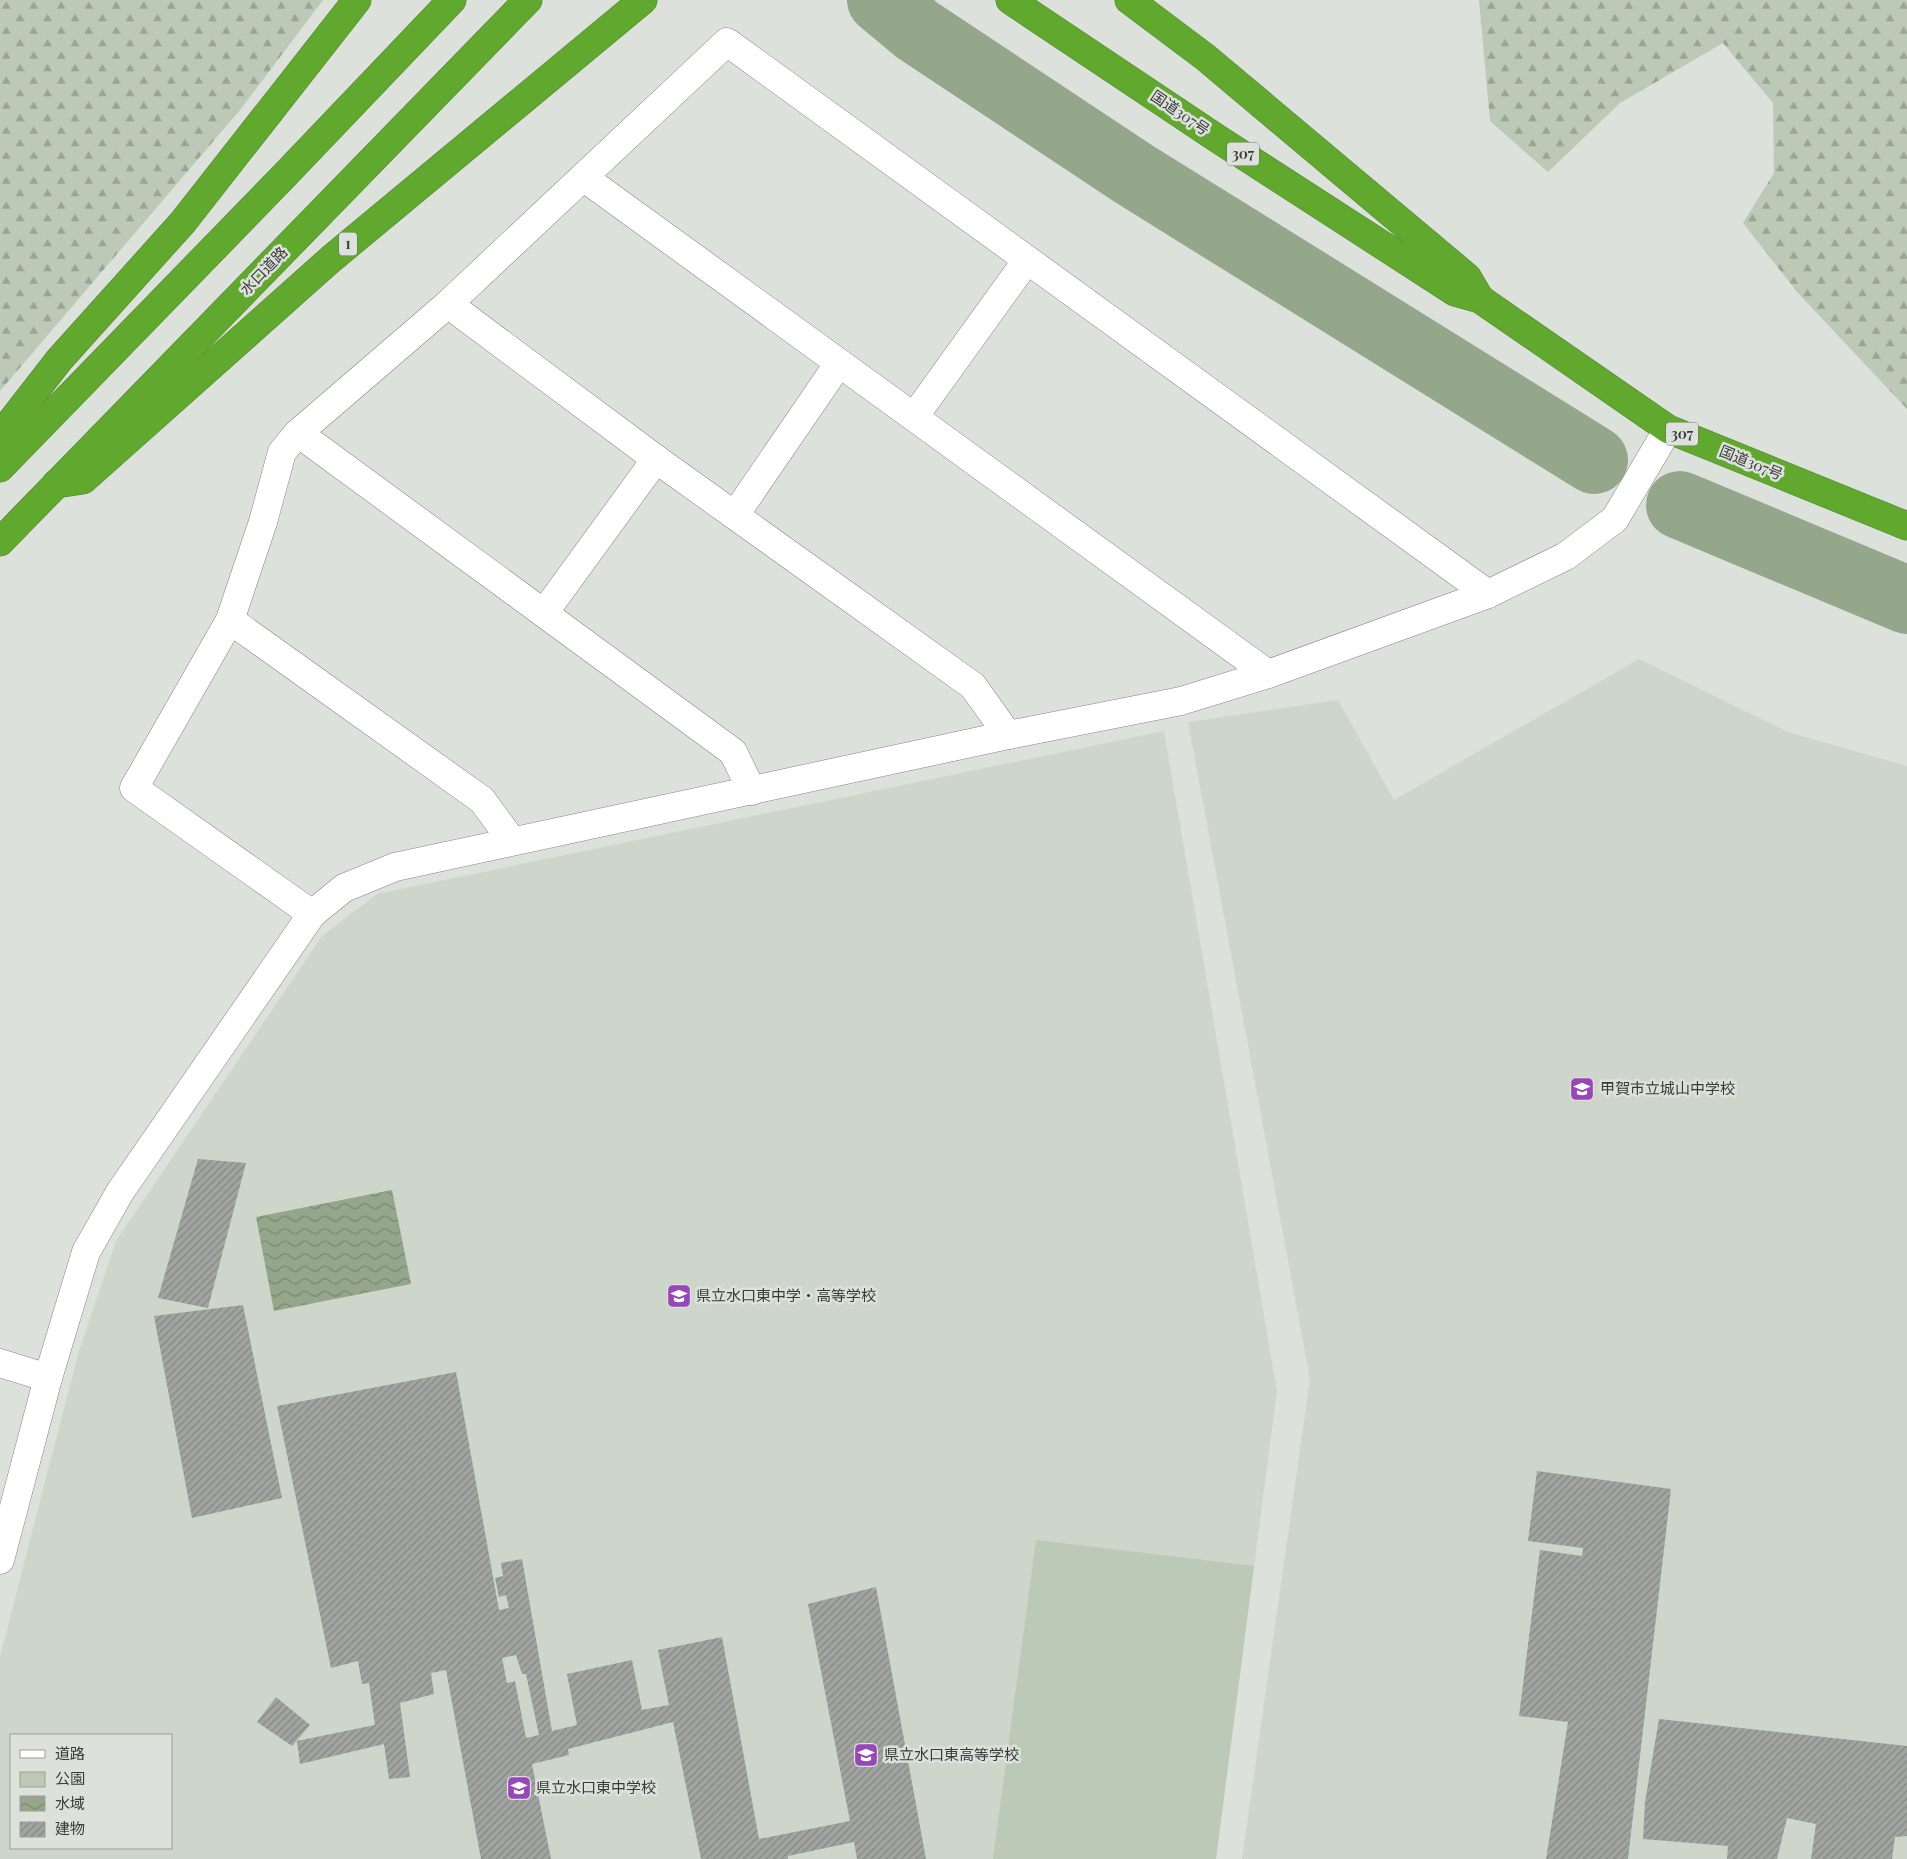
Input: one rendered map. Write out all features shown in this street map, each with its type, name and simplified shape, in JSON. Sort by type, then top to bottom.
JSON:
[{"type":"highway","points":[[0,436],[59,360],[183,222],[357,0]]},
{"type":"highway","points":[[0,468],[269,192],[452,0]]},
{"type":"highway","name":"水口道路","points":[[0,542],[528,0]]},
{"type":"highway","name":"1","points":[[56,484],[83,480],[331,259],[643,0]]},
{"type":"highway","name":"国道307号","points":[[1010,0],[1218,139],[1446,287],[1480,300],[1668,428],[1907,526]]},
{"type":"highway","name":"国道307号","points":[[1129,0],[1205,57],[1467,278],[1480,300]]},
{"type":"street","points":[[312,914],[134,788],[230,620],[263,522],[282,452],[298,433],[448,304],[727,42],[1488,594]]},
{"type":"street","points":[[583,177],[1268,674]]},
{"type":"street","points":[[914,417],[1027,260]]},
{"type":"street","points":[[448,304],[656,459],[973,686],[1008,734]]},
{"type":"street","points":[[735,515],[839,363]]},
{"type":"street","points":[[0,1560],[48,1378],[86,1252],[120,1192],[312,914],[344,888],[395,867],[1008,734],[1181,701],[1268,674],[1488,594],[1566,556],[1615,519],[1668,428]]},
{"type":"street","points":[[298,433],[733,752],[752,791]]},
{"type":"street","points":[[544,613],[656,459]]},
{"type":"street","points":[[230,620],[482,800],[512,841]]},
{"type":"street","points":[[0,1363],[48,1378]]},
{"type":"shaded area","name":"甲賀市立城山中学校","points":[[1639,659],[1788,732],[1907,766],[1907,1859],[1242,1859],[1310,1379],[1188,722],[1338,700],[1394,800]]},
{"type":"shaded area","name":"県立水口東中学・高等学校","points":[[1164,731],[1277,1391],[1216,1859],[0,1859],[0,1656],[79,1351],[116,1241],[322,936],[377,894]]},
{"type":"green space","points":[[0,0],[323,0],[240,110],[0,391]]},
{"type":"green space","points":[[1479,0],[1907,0],[1907,409],[1797,292],[1743,223],[1774,173],[1773,103],[1723,43],[1620,103],[1548,172],[1490,121]]},
{"type":"green space","points":[[1036,1540],[1254,1566],[1216,1859],[993,1859]]},
{"type":"water","points":[[392,1190],[411,1284],[274,1311],[256,1217]]},
{"type":"building","points":[[198,1159],[246,1163],[208,1308],[158,1298]]},
{"type":"building","points":[[243,1305],[282,1498],[192,1518],[154,1316]]},
{"type":"building","points":[[456,1372],[499,1610],[509,1608],[506,1595],[499,1597],[495,1578],[503,1576],[501,1563],[522,1559],[552,1731],[577,1725],[567,1674],[632,1660],[642,1710],[669,1705],[658,1650],[722,1637],[759,1839],[850,1821],[808,1604],[876,1587],[926,1859],[857,1859],[854,1842],[788,1856],[788,1859],[701,1859],[673,1722],[568,1749],[569,1755],[532,1764],[551,1859],[481,1859],[446,1670],[431,1673],[434,1694],[400,1703],[410,1777],[389,1779],[384,1744],[300,1764],[297,1741],[375,1725],[369,1683],[362,1684],[358,1661],[331,1668],[277,1406]],"holes":[[[516,1655],[522,1674],[526,1674],[539,1735],[526,1738],[515,1681],[507,1683],[502,1658]]]},
{"type":"building","points":[[1537,1471],[1671,1489],[1628,1859],[1546,1859],[1568,1722],[1519,1716],[1540,1550],[1582,1556],[1583,1548],[1528,1541]]},
{"type":"building","points":[[276,1697],[310,1725],[292,1746],[257,1722]]},
{"type":"building","points":[[1659,1719],[1907,1746],[1907,1836],[1895,1837],[1892,1859],[1811,1859],[1816,1824],[1787,1818],[1777,1859],[1727,1859],[1728,1846],[1643,1839],[1645,1802]]},
{"type":"waterway","points":[[881,0],[917,30],[1134,174],[1594,460]]},
{"type":"waterway","points":[[1680,505],[1907,600]]},
{"type":"place","name":"甲賀市立城山中学校","points":[[1582,1089]]},
{"type":"place","name":"県立水口東中学・高等学校","points":[[679,1296]]},
{"type":"place","name":"県立水口東高等学校","points":[[866,1755]]},
{"type":"place","name":"県立水口東中学校","points":[[519,1788]]}]
